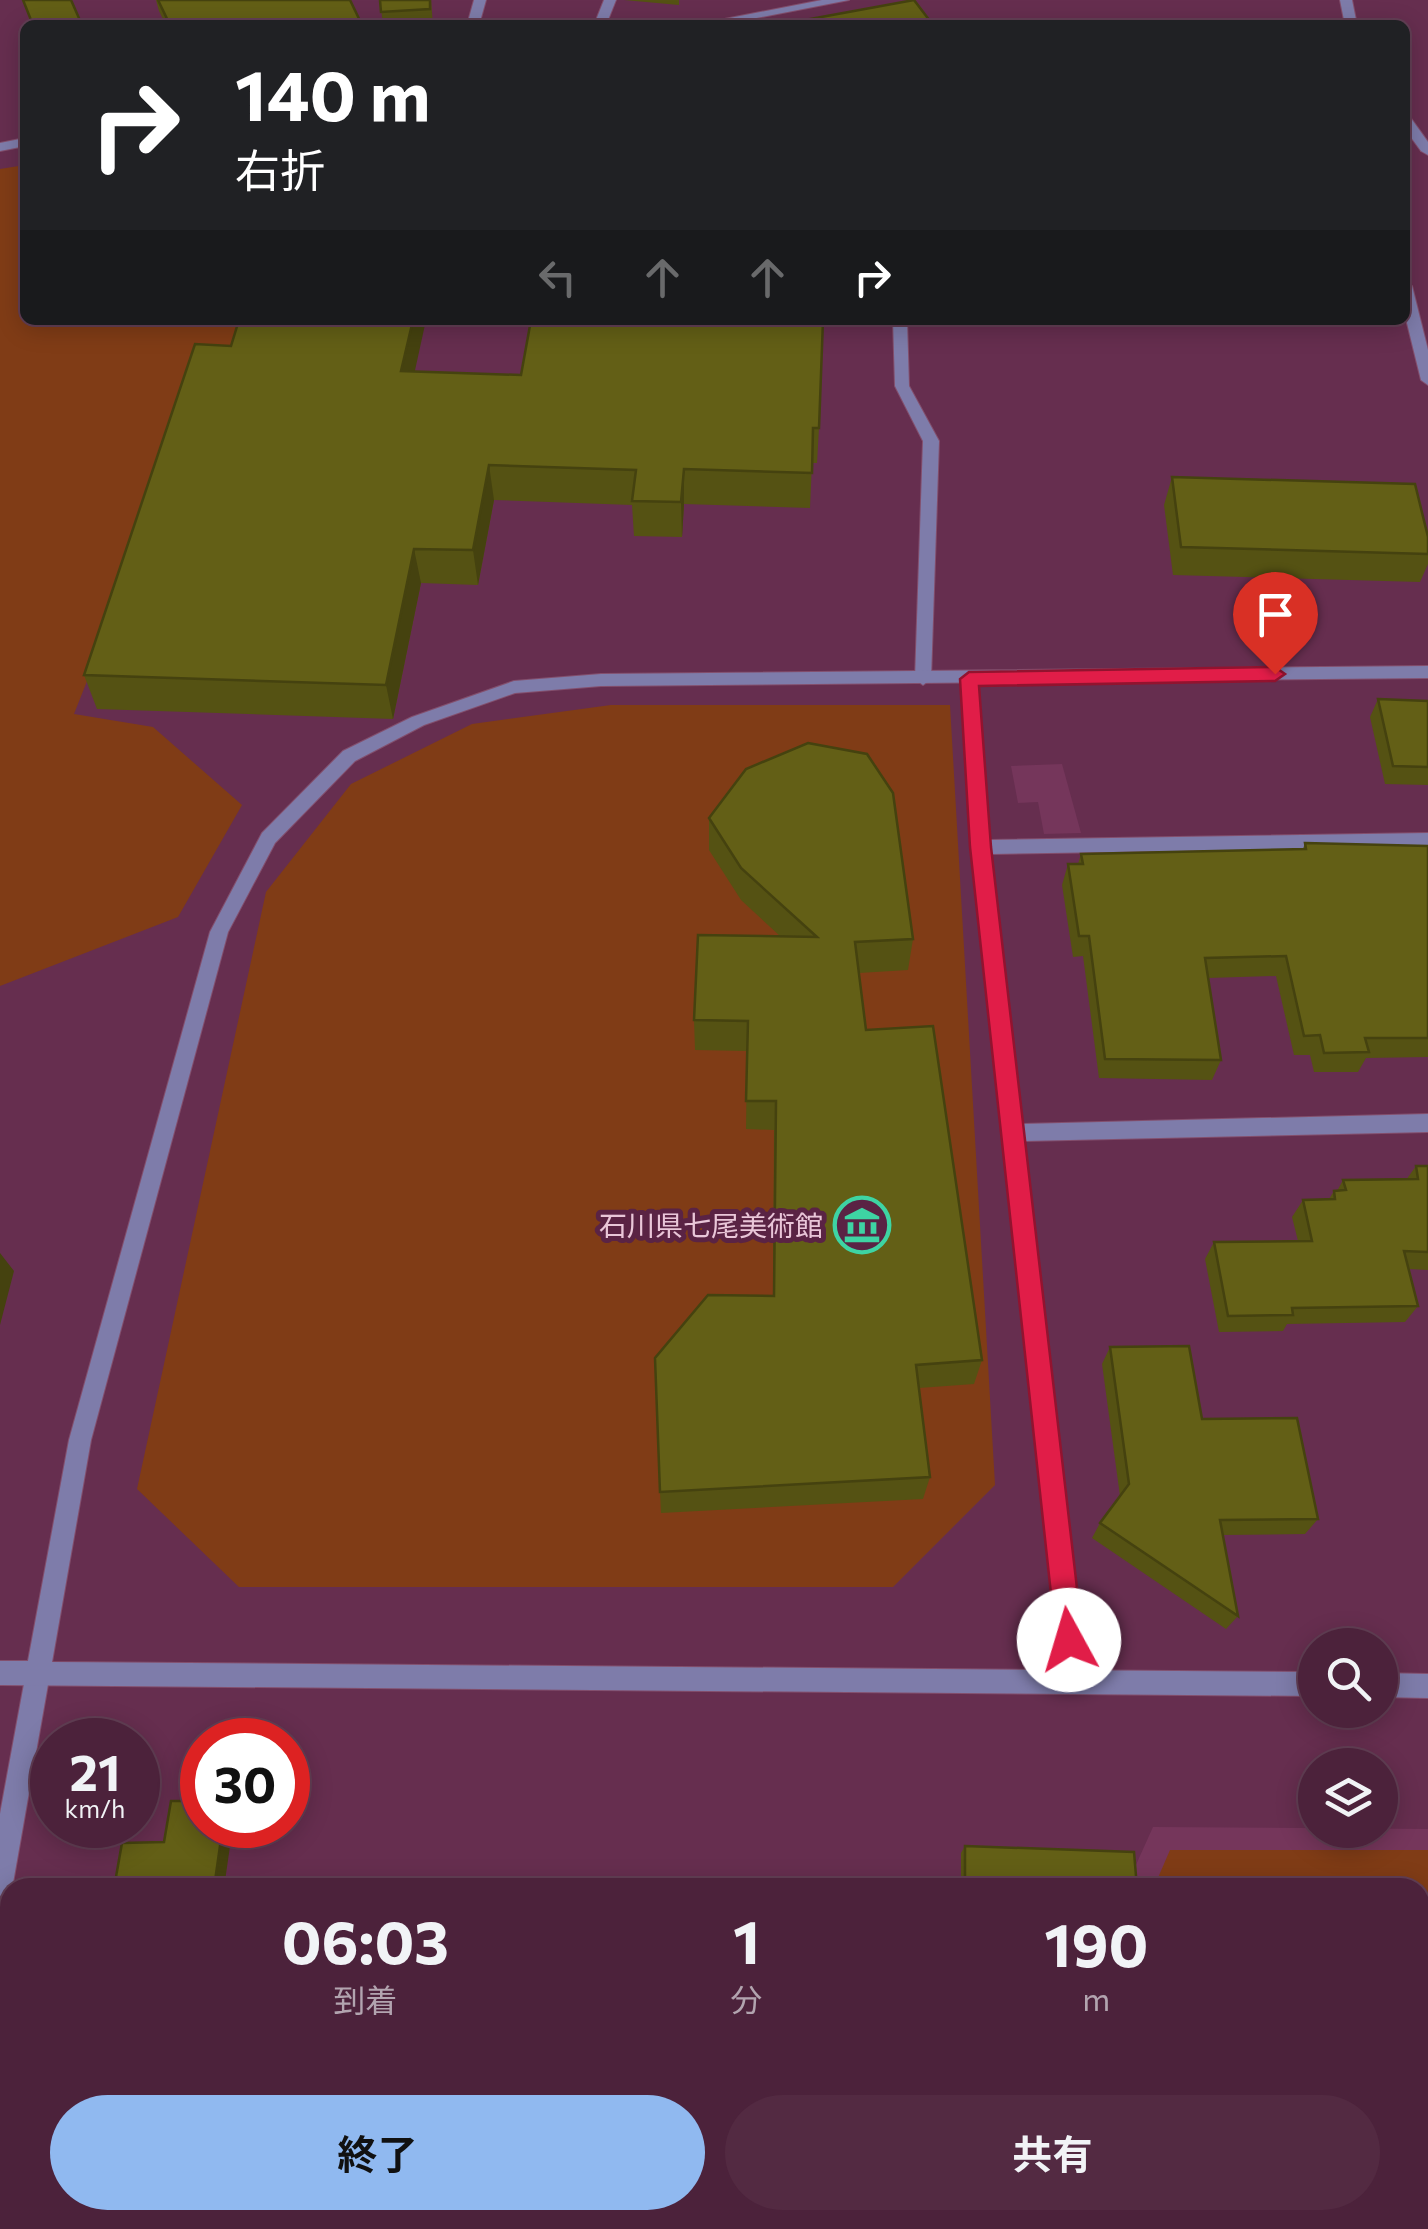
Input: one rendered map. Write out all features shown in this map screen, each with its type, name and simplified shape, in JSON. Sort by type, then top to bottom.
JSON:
[{"type":"street","points":[[729,20],[843,0]]},
{"type":"street","points":[[1410,127],[1427,150]]},
{"type":"street","points":[[1410,306],[1428,380]]},
{"type":"street","points":[[900,325],[902,386],[931,440],[923,679]]},
{"type":"street","points":[[1,1878],[80,1440],[219,932],[268,838],[349,756],[418,722],[514,688],[601,680],[1428,672]]},
{"type":"street","points":[[969,679],[981,847],[1016,1133],[1074,1679]]},
{"type":"street","points":[[981,847],[1428,840]]},
{"type":"street","points":[[1016,1133],[1428,1123]]},
{"type":"street","points":[[0,1673],[206,1678],[1074,1679],[1298,1684]]},
{"type":"street","points":[[1398,1685],[1428,1686]]},
{"type":"shaded area","points":[[20,166],[20,325],[257,325],[198,400],[74,714],[153,727],[242,805],[178,917],[0,986],[0,169]]},
{"type":"shaded area","points":[[611,705],[950,705],[995,1485],[893,1587],[239,1587],[137,1489],[266,892],[351,784],[472,724]]},
{"type":"shaded area","points":[[1062,764],[1081,833],[1044,834],[1038,802],[1018,803],[1011,766]]},
{"type":"shaded area","points":[[1153,1827],[1298,1828],[1298,1848],[1398,1848],[1398,1829],[1428,1829],[1428,1878],[1130,1878]]},
{"type":"shaded area","points":[[1170,1850],[1428,1850],[1428,1878],[1158,1878]]},
{"type":"building","points":[[23,0],[71,0],[80,20],[31,20]]},
{"type":"building","points":[[158,0],[350,0],[360,20],[168,20]]},
{"type":"building","points":[[380,0],[430,0],[430,9],[381,12]]},
{"type":"building","points":[[914,0],[929,20],[805,20]]},
{"type":"building","points":[[237,325],[412,325],[401,371],[521,375],[530,325],[823,325],[819,428],[813,428],[812,473],[684,469],[681,502],[632,501],[636,470],[489,465],[473,550],[414,549],[386,685],[84,675],[195,344],[231,346]]},
{"type":"building","points":[[1172,477],[1415,484],[1428,537],[1428,554],[1181,547]]},
{"type":"building","points":[[1378,699],[1428,701],[1428,767],[1393,766]]},
{"type":"building","name":"石川県七尾美術館","points":[[808,743],[867,754],[893,793],[913,939],[855,942],[866,1030],[933,1026],[982,1360],[916,1365],[930,1477],[660,1492],[655,1358],[708,1295],[774,1296],[776,1101],[746,1101],[748,1021],[694,1020],[698,935],[817,937],[741,868],[709,818],[746,769]]},
{"type":"building","points":[[1305,843],[1428,846],[1428,1038],[1365,1038],[1369,1052],[1324,1053],[1320,1035],[1304,1036],[1286,956],[1205,958],[1221,1060],[1105,1059],[1089,936],[1079,936],[1068,864],[1083,864],[1081,854],[1306,849]]},
{"type":"building","points":[[1416,1166],[1428,1166],[1428,1252],[1404,1251],[1418,1306],[1292,1308],[1293,1315],[1228,1316],[1214,1242],[1312,1241],[1303,1200],[1335,1199],[1334,1191],[1346,1190],[1343,1180],[1418,1179]]},
{"type":"building","points":[[1189,1346],[1202,1419],[1297,1418],[1318,1519],[1220,1520],[1238,1616],[1100,1523],[1129,1484],[1110,1347]]},
{"type":"building","points":[[171,1801],[180,1801],[180,1848],[220,1848],[215,1878],[116,1878],[121,1848],[160,1848],[160,1842],[164,1842]]},
{"type":"building","points":[[965,1846],[1134,1852],[1136,1878],[965,1878]]},
{"type":"place","name":"石川県七尾美術館","points":[[862,1225]]},
{"type":"route","points":[[1069,1640],[1016,1133],[981,847],[969,679],[1275,674]]}]
